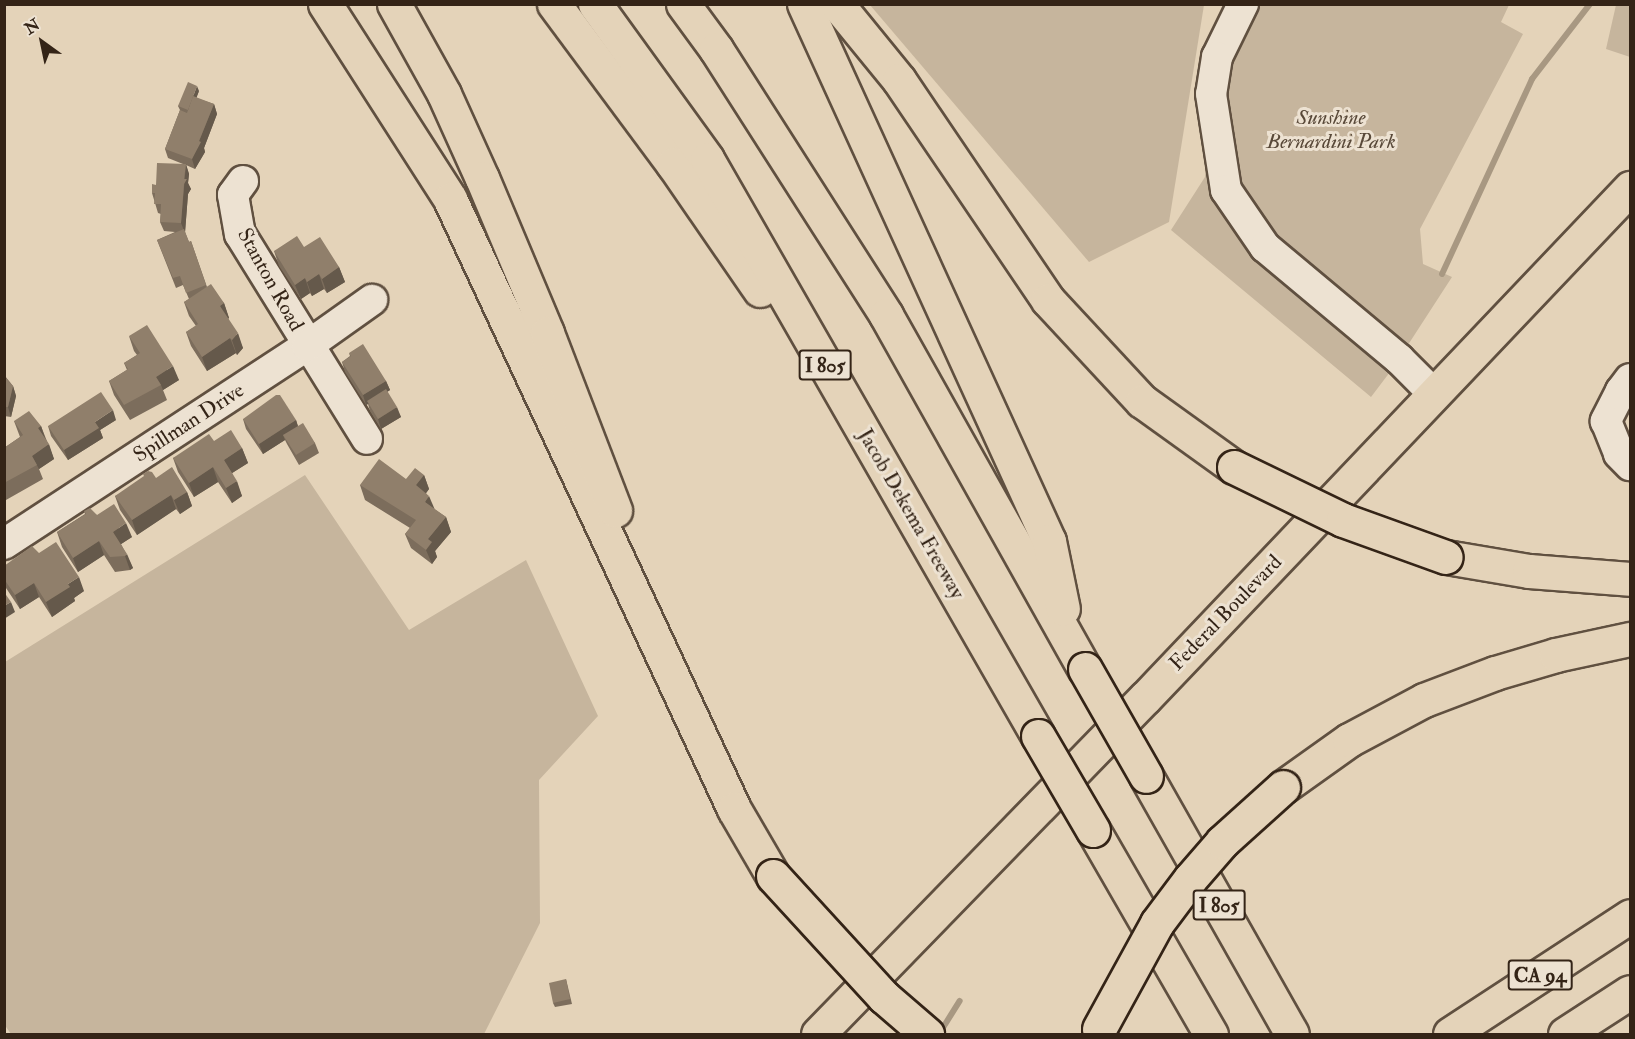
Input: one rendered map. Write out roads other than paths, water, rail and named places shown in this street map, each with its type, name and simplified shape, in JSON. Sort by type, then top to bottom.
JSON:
[{"type":"main road","points":[[325,4],[450,199],[581,485],[734,809],[773,876],[884,997],[927,1035]]},
{"type":"main road","points":[[394,4],[444,94],[516,255],[707,750]]},
{"type":"main road","points":[[554,4],[673,164],[895,486]]},
{"type":"main road","name":"Jacob Dekema Freeway","points":[[595,4],[707,159],[1211,1035]]},
{"type":"main road","name":"I 805","points":[[683,4],[716,49],[886,315],[1292,1035]]},
{"type":"main road","points":[[804,4],[1049,541],[1068,637]]},
{"type":"main road","points":[[837,4],[899,80],[1048,300],[1142,401],[1234,467],[1343,520],[1446,557],[1529,571],[1630,579]]},
{"type":"main road","name":"Federal Boulevard","points":[[818,1035],[1435,395],[1630,188]]},
{"type":"main road","points":[[1098,1032],[1156,923],[1190,879],[1236,829],[1282,788],[1349,740],[1434,696],[1495,673],[1556,655],[1630,639]]},
{"type":"main road","name":"CA 94","points":[[1450,1035],[1630,916]]},
{"type":"main road","name":"CA 94","points":[[1565,1035],[1630,992]]},
{"type":"street","points":[[1243,4],[1217,57],[1211,94],[1226,189],[1265,246],[1399,359],[1435,395]]},
{"type":"street","name":"Stanton Road","points":[[243,181],[233,195],[240,234],[307,346],[367,439]]},
{"type":"street","name":"Spillman Drive","points":[[4,544],[307,346],[372,300]]},
{"type":"street","points":[[1630,379],[1621,390],[1606,421],[1619,454],[1630,465]]},
{"type":"waterway","points":[[1442,274],[1532,79],[1590,4]]},
{"type":"waterway","points":[[939,1034],[960,1001]]},
{"type":"park label","name":"Sunshine Bernardini Park","points":[[1331,130]]}]
